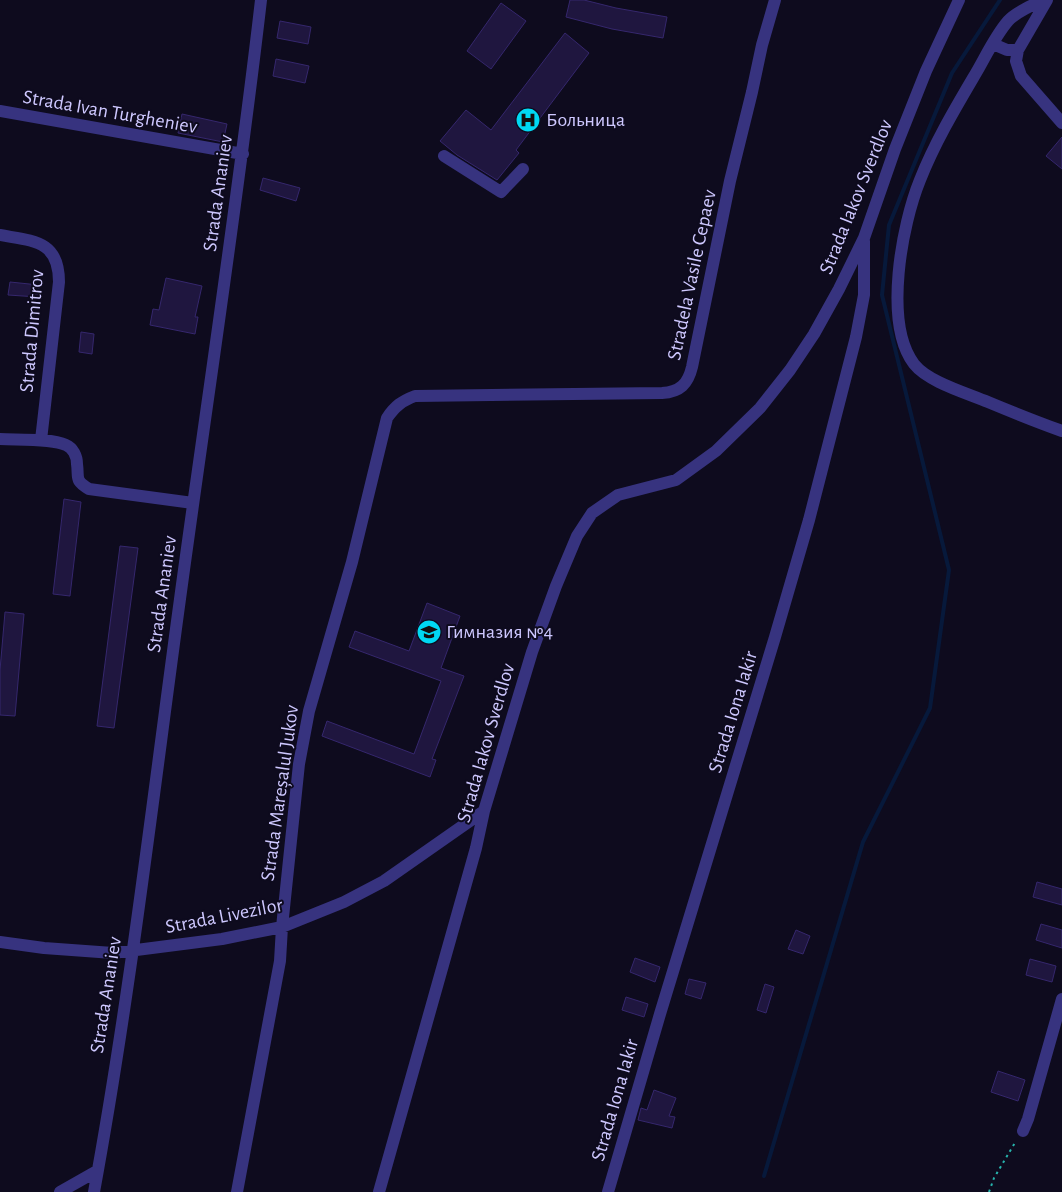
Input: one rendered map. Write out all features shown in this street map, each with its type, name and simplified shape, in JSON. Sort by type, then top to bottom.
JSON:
[{"type":"street","name":"Strada Ananiev","points":[[94,1192],[133,951],[193,503],[243,154],[261,0]]},
{"type":"street","name":"Stradela Vasile Cepaev","points":[[394,407],[403,400],[415,396],[662,393],[672,392],[682,387],[690,378],[730,181],[762,45],[775,0]]},
{"type":"street","name":"Strada Iakov Sverdlov","points":[[379,1192],[476,848],[484,811],[532,652],[577,536],[592,513],[618,495],[676,480],[716,450],[742,428],[790,370],[814,334],[864,238],[895,149],[926,71],[959,0]]},
{"type":"street","points":[[1045,0],[1034,4],[1009,20],[943,130],[920,180],[908,218],[899,270],[897,315],[908,353],[914,364],[924,373],[944,384],[1062,430]]},
{"type":"street","points":[[1045,0],[1018,50],[1016,61],[1021,76],[1062,123]]},
{"type":"street","points":[[993,44],[1007,50],[1018,50]]},
{"type":"street","name":"Strada Ivan Turgheniev","points":[[0,111],[243,154]]},
{"type":"street","points":[[444,156],[501,192],[523,169]]},
{"type":"street","name":"Strada Dimitrov","points":[[0,235],[34,241],[42,245],[56,259],[59,269],[40,440]]},
{"type":"street","name":"Strada Iona Iakir","points":[[608,1192],[660,1014],[776,637],[824,463],[856,337],[864,295],[864,238]]},
{"type":"street","name":"Strada Mareșalul Jukov","points":[[237,1192],[280,961],[299,764],[309,711],[352,562],[387,418],[394,407]]},
{"type":"street","points":[[0,439],[40,440],[65,445],[73,451],[78,465],[76,476],[81,484],[89,489],[193,503]]},
{"type":"street","name":"Strada Livezilor","points":[[0,942],[61,949],[113,952],[133,951],[222,939],[282,927],[344,902],[384,881],[484,811]]},
{"type":"street","points":[[1023,1131],[1062,999]]},
{"type":"street","points":[[60,1192],[98,1171]]},
{"type":"path","points":[[989,1192],[994,1178],[1023,1131]]},
{"type":"building","points":[[570,0],[584,0],[667,17],[663,38],[612,29],[566,17]]},
{"type":"building","points":[[501,3],[526,21],[491,69],[467,51]]},
{"type":"building","points":[[280,21],[311,27],[308,44],[277,38]]},
{"type":"building","points":[[565,33],[589,53],[516,150],[519,153],[497,180],[457,155],[440,141],[466,110],[491,130]]},
{"type":"building","points":[[276,59],[309,66],[305,83],[273,76]]},
{"type":"building","points":[[182,114],[227,124],[223,142],[178,133]]},
{"type":"building","points":[[1062,137],[1062,169],[1046,156]]},
{"type":"building","points":[[263,178],[300,188],[296,201],[260,190]]},
{"type":"building","points":[[166,278],[202,286],[195,317],[198,317],[195,334],[150,325],[153,309],[159,310]]},
{"type":"building","points":[[10,282],[39,285],[38,297],[8,295]]},
{"type":"building","points":[[81,332],[94,334],[92,354],[79,352]]},
{"type":"building","points":[[64,499],[81,502],[70,596],[53,594]]},
{"type":"building","points":[[120,546],[138,548],[114,728],[97,726]]},
{"type":"building","points":[[427,603],[460,616],[441,668],[464,676],[432,759],[436,760],[430,777],[322,736],[327,721],[414,754],[441,681],[349,647],[355,631],[409,651]]},
{"type":"building","points":[[5,612],[24,614],[15,716],[0,715],[0,670]]},
{"type":"building","points":[[1037,882],[1062,889],[1062,905],[1033,897]]},
{"type":"building","points":[[1041,924],[1062,930],[1062,948],[1036,940]]},
{"type":"building","points":[[796,930],[810,936],[803,954],[788,949]]},
{"type":"building","points":[[635,958],[660,967],[655,982],[630,972]]},
{"type":"building","points":[[1030,959],[1056,966],[1052,982],[1026,975]]},
{"type":"building","points":[[689,979],[706,983],[701,999],[685,994]]},
{"type":"building","points":[[765,984],[774,987],[766,1013],[757,1010]]},
{"type":"building","points":[[626,997],[648,1004],[644,1017],[622,1010]]},
{"type":"building","points":[[998,1071],[1025,1080],[1018,1101],[991,1092]]},
{"type":"building","points":[[654,1090],[676,1098],[669,1116],[675,1117],[672,1128],[638,1120],[641,1108],[647,1110]]},
{"type":"waterway","points":[[764,1176],[863,842],[930,708],[949,570],[882,295],[889,225],[952,73],[1000,0]]},
{"type":"place","name":"Больница","points":[[528,120]]},
{"type":"place","name":"Гимназия №4","points":[[429,632]]}]
